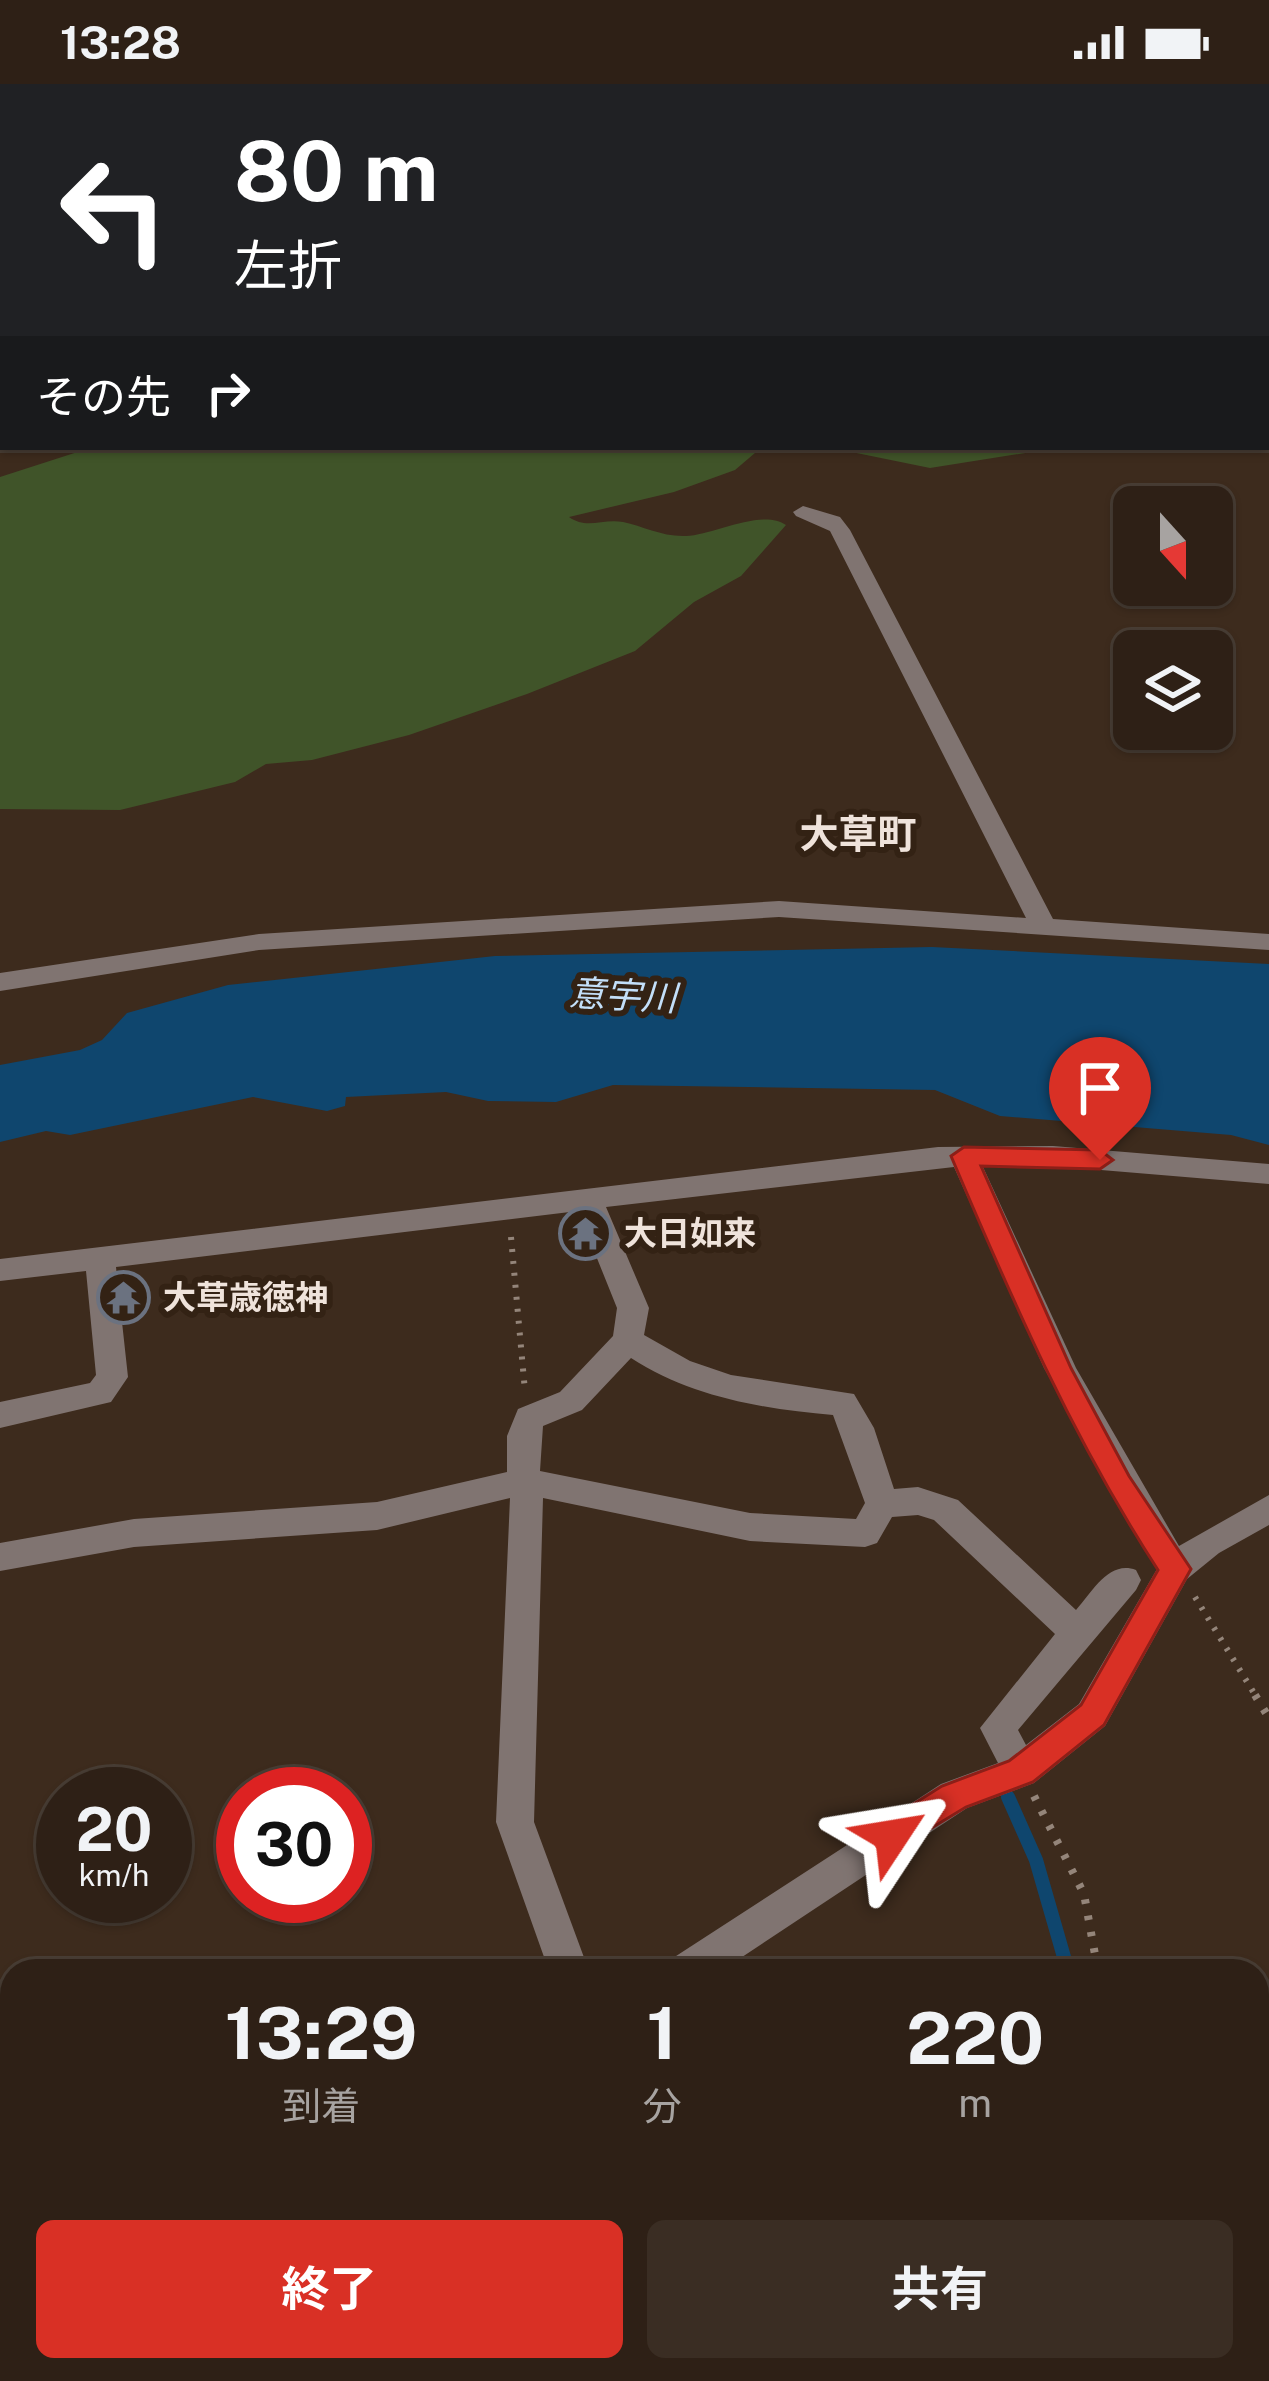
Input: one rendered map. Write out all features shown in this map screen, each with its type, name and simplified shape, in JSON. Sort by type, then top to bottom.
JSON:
[{"type":"street","points":[[803,512],[833,521],[841,530],[1042,924]]},
{"type":"street","points":[[0,982],[260,942],[779,909],[1269,942]]},
{"type":"street","points":[[0,1270],[964,1156],[1053,1156],[1269,1174]]},
{"type":"street","points":[[964,1156],[1056,1368],[1119,1484],[1175,1569]]},
{"type":"street","points":[[565,1959],[515,1822],[526,1481],[520,1465],[529,1418],[571,1401],[628,1340],[633,1308],[588,1199]]},
{"type":"street","points":[[0,1415],[100,1393],[112,1377],[100,1258]]},
{"type":"street","points":[[0,1557],[134,1533],[376,1516],[526,1481],[750,1527],[866,1533],[882,1504],[858,1428],[843,1403],[743,1395],[657,1361],[628,1340]]},
{"type":"street","points":[[882,1504],[918,1501],[946,1510],[1077,1633]]},
{"type":"street","points":[[705,1959],[954,1796],[1021,1772],[1092,1715],[1175,1569],[1207,1543],[1269,1509]]},
{"type":"street","points":[[1021,1772],[998,1728],[1124,1580]]},
{"type":"path","points":[[509,1208],[517,1335],[529,1418]]},
{"type":"path","points":[[1175,1569],[1269,1718]]},
{"type":"path","points":[[1021,1772],[1084,1894],[1096,1959]]},
{"type":"green space","points":[[84,450],[758,450],[735,470],[674,492],[569,517],[582,523],[623,522],[677,536],[764,519],[786,525],[741,576],[694,602],[635,651],[527,694],[409,735],[312,760],[266,764],[235,782],[120,810],[0,809],[0,477]]},
{"type":"green space","points":[[842,450],[1044,450],[930,468]]},
{"type":"water","name":"意宇川","points":[[932,947],[1269,964],[1269,1145],[1231,1135],[1000,1116],[935,1090],[613,1085],[556,1102],[488,1101],[446,1092],[346,1097],[345,1106],[327,1111],[253,1097],[70,1135],[46,1131],[0,1142],[0,1065],[80,1050],[102,1040],[127,1013],[228,985],[495,956]]},
{"type":"waterway","points":[[1008,1797],[1036,1860],[1065,1959]]},
{"type":"place","name":"大日如来","points":[[585,1233]]},
{"type":"place","name":"大草歳徳神","points":[[124,1297]]},
{"type":"district","name":"大草町","points":[[858,834]]},
{"type":"route","points":[[892,1836],[954,1796],[1021,1772],[1092,1715],[1175,1569],[1119,1484],[1056,1368],[964,1156],[1100,1160]]}]
